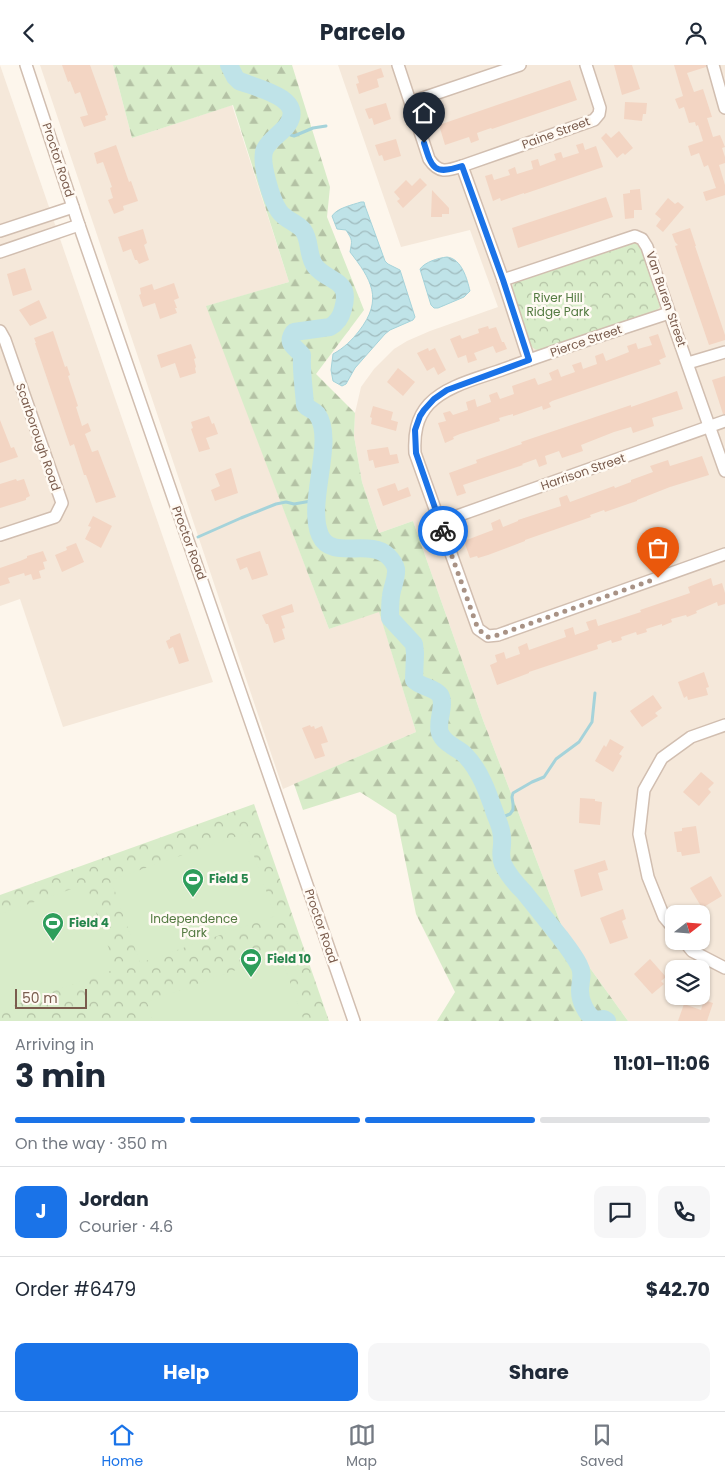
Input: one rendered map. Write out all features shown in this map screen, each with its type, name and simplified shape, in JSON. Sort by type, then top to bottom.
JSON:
[{"type":"street","name":"Proctor Road","points":[[26,65],[79,225],[354,1021]]},
{"type":"street","points":[[398,65],[411,102],[520,65]]},
{"type":"street","name":"Paine Street","points":[[411,102],[429,159],[434,167],[441,170],[462,166],[594,121],[599,114],[600,108],[586,65]]},
{"type":"street","points":[[713,65],[725,108]]},
{"type":"street","points":[[462,166],[503,280],[529,360]]},
{"type":"street","points":[[0,231],[73,207]]},
{"type":"street","points":[[0,252],[79,225]]},
{"type":"street","name":"Van Buren Street","points":[[503,280],[635,236],[642,239],[645,242],[725,471]]},
{"type":"street","name":"Pierce Street","points":[[669,313],[447,390],[434,399],[424,410],[415,430],[416,453],[478,629],[488,637],[725,555]]},
{"type":"street","name":"Scarborough Road","points":[[0,331],[62,503],[55,517],[0,535]]},
{"type":"street","points":[[688,363],[725,352]]},
{"type":"street","name":"Harrison Street","points":[[440,522],[725,421]]},
{"type":"street","points":[[665,918],[648,877],[639,834],[644,790],[662,757],[691,737],[725,725]]},
{"type":"street","points":[[691,950],[725,968]]},
{"type":"shaded area","points":[[0,65],[213,682],[63,727],[20,599],[0,606]]},
{"type":"shaded area","points":[[40,65],[113,65],[132,138],[232,105],[289,282],[207,306],[329,629],[379,611],[416,732],[283,789]]},
{"type":"shaded area","points":[[338,65],[725,65],[725,1021],[628,1021],[564,932],[483,720],[413,521],[379,533],[362,482],[354,436],[355,413],[361,387],[374,369],[394,349],[407,341],[498,307],[470,230],[401,247]]},
{"type":"green space","points":[[113,65],[292,65],[330,187],[327,217],[364,310],[316,374],[355,413],[354,436],[362,482],[379,533],[413,521],[483,720],[564,932],[628,1021],[437,1021],[455,992],[416,914],[396,815],[360,792],[303,810],[294,784],[416,732],[379,612],[329,629],[206,306],[289,282],[233,105],[132,138]]},
{"type":"green space","name":"River Hill Ridge Park","points":[[635,241],[641,244],[661,303],[660,307],[657,310],[543,349],[537,350],[533,348],[512,291],[513,284]]},
{"type":"green space","name":"Independence Park","points":[[254,804],[329,1021],[0,1021],[0,895]]},
{"type":"green space","name":"Field 5","points":[[246,833],[275,916],[140,963],[111,880]]},
{"type":"green space","name":"Field 4","points":[[86,884],[116,969],[0,1010],[0,914]]},
{"type":"green space","name":"Field 10","points":[[280,954],[304,1021],[153,1021],[147,1002]]},
{"type":"water","points":[[364,202],[385,261],[400,270],[415,317],[413,320],[385,334],[355,368],[346,384],[342,386],[333,381],[331,370],[333,354],[348,344],[367,320],[373,299],[369,280],[350,252],[350,236],[346,230],[337,229],[332,216],[341,209]]},
{"type":"water","points":[[447,257],[457,261],[460,265],[470,291],[464,297],[434,308],[431,305],[420,269],[425,264]]},
{"type":"building","points":[[62,65],[90,65],[108,115],[105,116],[106,120],[84,127],[80,117],[88,115],[80,92],[75,94]]},
{"type":"building","points":[[614,65],[632,65],[640,89],[622,95]]},
{"type":"building","points":[[674,65],[706,65],[706,67],[687,73],[694,92],[703,89],[712,117],[707,118],[713,137],[720,135],[725,147],[722,148],[725,163],[719,165],[725,185],[725,195],[706,201],[703,192],[716,188],[708,165],[704,167],[699,153],[691,156],[688,146],[703,141],[698,125],[696,126],[695,122],[689,123],[684,107],[679,109],[675,99],[683,96]]},
{"type":"building","points":[[381,68],[384,77],[377,79],[379,87],[359,94],[356,84],[359,83],[357,76]]},
{"type":"building","points":[[570,80],[577,100],[477,133],[479,140],[471,143],[469,137],[445,145],[439,125]]},
{"type":"building","points":[[625,102],[647,103],[646,114],[643,114],[642,121],[624,119]]},
{"type":"building","points":[[386,103],[391,119],[374,125],[372,118],[369,119],[365,109]]},
{"type":"building","points":[[619,131],[633,148],[625,155],[623,153],[617,158],[601,138],[606,133],[611,138]]},
{"type":"building","points":[[396,139],[401,156],[384,161],[382,155],[379,156],[375,145]]},
{"type":"building","points":[[583,143],[585,150],[596,146],[603,167],[524,194],[501,201],[500,198],[493,201],[485,176],[492,174],[494,180],[510,175],[508,170],[515,167],[517,174],[533,169],[531,161],[538,159],[540,166],[556,160],[554,154],[561,152],[563,158],[579,153],[576,145]]},
{"type":"building","points":[[116,145],[138,201],[123,206],[124,210],[114,214],[108,200],[113,198],[110,188],[112,187],[103,162],[97,164],[94,153]]},
{"type":"building","points":[[420,178],[427,185],[403,208],[397,201],[400,199],[394,192],[406,180],[412,186]]},
{"type":"building","points":[[640,189],[642,210],[634,210],[634,218],[625,219],[623,194],[630,193],[630,190]]},
{"type":"building","points":[[432,190],[449,208],[449,214],[442,214],[442,217],[431,217]]},
{"type":"building","points":[[606,197],[613,217],[518,248],[512,228]]},
{"type":"building","points":[[668,198],[675,204],[678,202],[684,207],[663,232],[656,226],[661,219],[655,214]]},
{"type":"building","points":[[690,228],[725,335],[725,340],[709,345],[675,246],[678,245],[672,234]]},
{"type":"building","points":[[143,229],[147,243],[144,245],[149,260],[139,264],[135,260],[131,249],[123,252],[118,237]]},
{"type":"building","points":[[25,268],[32,290],[13,296],[7,274]]},
{"type":"building","points":[[174,283],[179,298],[174,300],[177,313],[160,319],[155,303],[143,307],[139,295],[141,294],[140,288],[152,284],[154,290]]},
{"type":"building","points":[[39,300],[47,318],[30,326],[19,310]]},
{"type":"building","points":[[488,326],[489,329],[496,327],[507,349],[496,353],[493,346],[474,353],[477,360],[468,363],[466,355],[458,358],[450,339],[460,335],[462,339],[479,333],[478,329]]},
{"type":"building","points":[[53,331],[65,367],[67,366],[70,375],[68,376],[78,406],[76,407],[82,426],[88,423],[91,431],[85,434],[92,452],[98,450],[116,497],[96,503],[74,444],[70,446],[34,338]]},
{"type":"building","points":[[658,334],[666,357],[659,360],[661,364],[552,401],[549,403],[551,407],[543,410],[542,406],[513,416],[513,414],[499,418],[500,421],[460,434],[445,443],[438,423],[446,421],[443,413],[450,411],[453,415],[468,410],[466,402],[475,399],[477,407],[491,402],[489,395],[497,392],[500,399],[514,394],[512,386],[535,378],[538,385],[552,380],[549,373],[558,369],[561,377],[575,372],[572,365],[581,362],[583,369],[597,364],[595,356],[603,353],[606,361],[629,352],[627,346],[636,343],[638,349],[652,345],[649,337]]},
{"type":"building","points":[[191,344],[196,358],[194,359],[196,373],[180,378],[175,363],[161,368],[157,355]]},
{"type":"building","points":[[428,348],[429,351],[435,348],[446,370],[438,375],[434,367],[427,371],[417,353]]},
{"type":"building","points":[[398,368],[415,382],[403,396],[387,382]]},
{"type":"building","points":[[725,376],[725,414],[723,414],[712,380]]},
{"type":"building","points":[[677,391],[683,409],[652,418],[654,426],[633,433],[631,427],[614,432],[581,445],[583,451],[562,458],[559,451],[545,456],[547,464],[539,467],[536,459],[463,485],[466,493],[457,496],[449,473],[477,463],[476,460],[522,444],[521,442]]},
{"type":"building","points":[[373,406],[393,412],[391,420],[398,422],[396,431],[371,424],[372,418],[370,417]]},
{"type":"building","points":[[209,416],[218,434],[206,438],[210,449],[199,452],[191,429],[193,428],[191,422]]},
{"type":"building","points":[[0,420],[11,448],[14,447],[18,457],[0,463]]},
{"type":"building","points":[[388,447],[390,455],[397,454],[399,463],[375,468],[373,460],[369,461],[367,450]]},
{"type":"building","points":[[702,456],[709,475],[670,487],[605,512],[604,510],[590,515],[591,517],[488,555],[470,558],[464,541],[493,530],[491,523],[500,519],[503,527],[561,506],[559,498],[567,495],[570,502],[631,482],[631,480],[653,472],[650,466],[668,460],[670,466]]},
{"type":"building","points":[[231,468],[238,493],[215,501],[211,490],[220,486],[215,474]]},
{"type":"building","points":[[16,479],[17,481],[24,479],[30,496],[26,500],[0,508],[0,484]]},
{"type":"building","points":[[395,483],[398,491],[408,487],[411,496],[383,506],[377,489]]},
{"type":"building","points":[[93,516],[112,526],[101,548],[85,539],[91,527],[88,526]]},
{"type":"building","points":[[76,543],[84,562],[62,572],[55,555],[67,550],[66,547]]},
{"type":"building","points":[[43,551],[47,561],[43,562],[45,569],[39,571],[41,578],[33,580],[31,574],[25,576],[24,573],[8,578],[10,583],[0,586],[0,568]]},
{"type":"building","points":[[260,551],[268,575],[252,580],[247,567],[240,570],[236,559]]},
{"type":"building","points":[[711,578],[713,586],[722,583],[725,593],[725,604],[718,606],[717,602],[687,617],[686,615],[671,619],[672,622],[662,626],[662,624],[646,629],[647,632],[637,635],[636,632],[621,637],[622,640],[612,643],[611,640],[597,645],[598,649],[529,672],[497,685],[490,665],[497,662],[495,655],[504,652],[506,659],[520,654],[518,647],[527,643],[529,650],[566,637],[564,630],[573,627],[575,635],[589,630],[586,622],[596,619],[598,626],[641,612],[640,610],[690,593],[688,587]]},
{"type":"building","points":[[292,604],[294,612],[281,616],[285,628],[282,629],[285,639],[274,643],[268,624],[266,624],[262,615]]},
{"type":"building","points":[[180,633],[189,661],[179,664],[173,647],[169,649],[166,641]]},
{"type":"building","points":[[704,672],[709,687],[706,688],[708,695],[688,700],[687,696],[684,698],[678,682]]},
{"type":"building","points":[[653,695],[662,708],[655,713],[658,716],[642,727],[630,711]]},
{"type":"building","points":[[310,725],[311,727],[314,726],[315,729],[322,726],[328,742],[321,744],[325,756],[315,759],[302,728]]},
{"type":"building","points":[[610,739],[624,747],[619,754],[622,756],[613,772],[595,761],[604,745],[606,747]]},
{"type":"building","points":[[701,772],[714,783],[708,789],[711,792],[699,806],[683,792]]},
{"type":"building","points":[[580,798],[595,799],[595,801],[602,802],[600,825],[579,823]]},
{"type":"building","points":[[696,826],[700,853],[682,856],[681,852],[677,852],[674,832],[682,831],[682,828]]},
{"type":"building","points":[[605,860],[608,870],[598,873],[603,890],[581,897],[574,870]]},
{"type":"building","points":[[711,876],[722,896],[707,905],[700,905],[690,888]]},
{"type":"building","points":[[623,909],[626,919],[622,921],[628,938],[610,944],[600,918]]},
{"type":"building","points":[[650,959],[665,976],[661,981],[664,984],[652,994],[634,974]]},
{"type":"building","points":[[710,1002],[713,1003],[707,1021],[678,1021],[684,1005],[701,1010],[702,1005],[710,1005]]},
{"type":"waterway","points":[[229,65],[239,81],[277,95],[290,107],[292,115],[288,124],[265,149],[264,162],[267,181],[279,211],[284,217],[303,230],[315,266],[342,286],[344,292],[345,299],[342,312],[335,324],[330,327],[294,332],[291,340],[292,345],[302,355],[305,405],[317,414],[322,425],[324,439],[323,455],[316,506],[320,535],[325,543],[333,547],[380,551],[388,556],[394,564],[396,572],[391,596],[390,618],[414,644],[414,680],[440,695],[442,699],[439,724],[440,733],[451,746],[462,752],[471,761],[484,784],[501,830],[501,858],[505,868],[577,961],[581,971],[580,995],[586,1011],[595,1020],[604,1019],[607,1021]]},
{"type":"waterway","points":[[282,132],[294,136],[313,128],[326,126]]},
{"type":"waterway","points":[[198,537],[276,504],[286,502],[294,504],[317,500]]},
{"type":"waterway","points":[[498,819],[510,814],[513,810],[513,793],[544,777],[556,759],[579,742],[592,722],[595,693]]},
{"type":"way so far","points":[[443,531],[478,629],[488,637],[658,578]]},
{"type":"place","name":"Field 5","points":[[193,898]]},
{"type":"place","name":"Field 4","points":[[53,942]]},
{"type":"place","name":"Field 10","points":[[251,978]]},
{"type":"route","points":[[424,143],[429,159],[434,167],[441,170],[462,166],[503,280],[529,360],[447,390],[434,399],[420,416],[415,430],[416,453],[443,531]]}]
